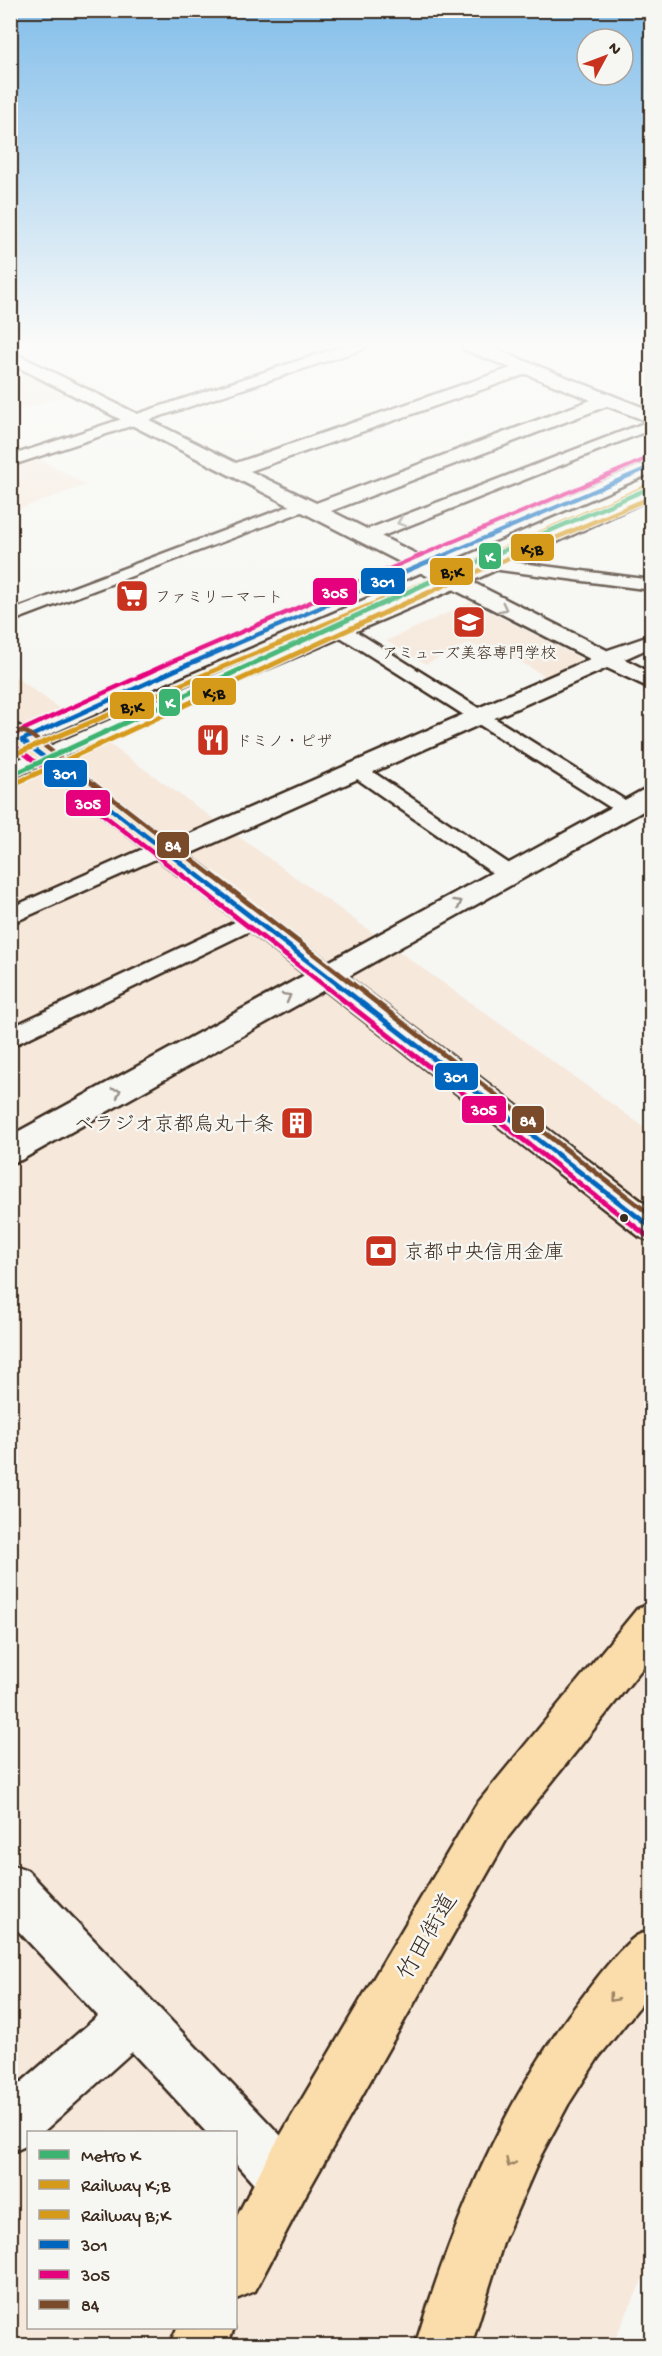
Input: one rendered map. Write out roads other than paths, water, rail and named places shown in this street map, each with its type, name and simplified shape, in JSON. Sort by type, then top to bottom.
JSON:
[{"type":"main road","points":[[22,743],[165,850],[651,1228]]},
{"type":"main road","name":"竹田街道","points":[[237,2270],[285,2179],[492,1821],[651,1623]]},
{"type":"main road","points":[[444,2346],[474,2248],[511,2160],[551,2085],[593,2022],[651,1954]]},
{"type":"main road","points":[[197,2346],[206,2329]]},
{"type":"street","points":[[206,456],[651,682]]},
{"type":"street","points":[[234,470],[274,456]]},
{"type":"street","points":[[308,508],[452,456]]},
{"type":"street","points":[[10,772],[22,743],[180,668],[651,466]]},
{"type":"street","points":[[22,743],[340,629],[451,582],[651,490]]},
{"type":"street","points":[[165,850],[357,771],[607,660]]},
{"type":"street","points":[[10,1151],[651,795]]},
{"type":"street","points":[[10,1887],[285,2179]]},
{"type":"street","points":[[10,2127],[133,2018]]},
{"type":"lane","points":[[10,461],[25,456]]},
{"type":"lane","points":[[364,537],[570,456]]},
{"type":"lane","points":[[10,617],[308,508]]},
{"type":"lane","points":[[490,564],[651,585]]},
{"type":"lane","points":[[340,629],[626,809]]},
{"type":"lane","points":[[607,660],[615,654],[651,640]]},
{"type":"lane","points":[[357,771],[509,874]]},
{"type":"lane","points":[[10,916],[165,850]]},
{"type":"lane","points":[[10,1039],[254,920]]},
{"type":"metro line","name":"K","points":[[10,776],[450,573],[652,487]]},
{"type":"rail line","name":"B;K","points":[[13,755],[346,617],[652,484]]},
{"type":"rail line","name":"K;B","points":[[14,784],[454,581],[652,497]]},
{"type":"place","name":"ファミリーマート","points":[[132,596]]},
{"type":"place","name":"アミューズ美容専門学校","points":[[469,622]]},
{"type":"place","name":"ドミノ・ピザ","points":[[213,740]]},
{"type":"place","name":"ベラジオ京都烏丸十条","points":[[297,1123]]},
{"type":"place","name":"京都中央信用金庫","points":[[381,1251]]}]
